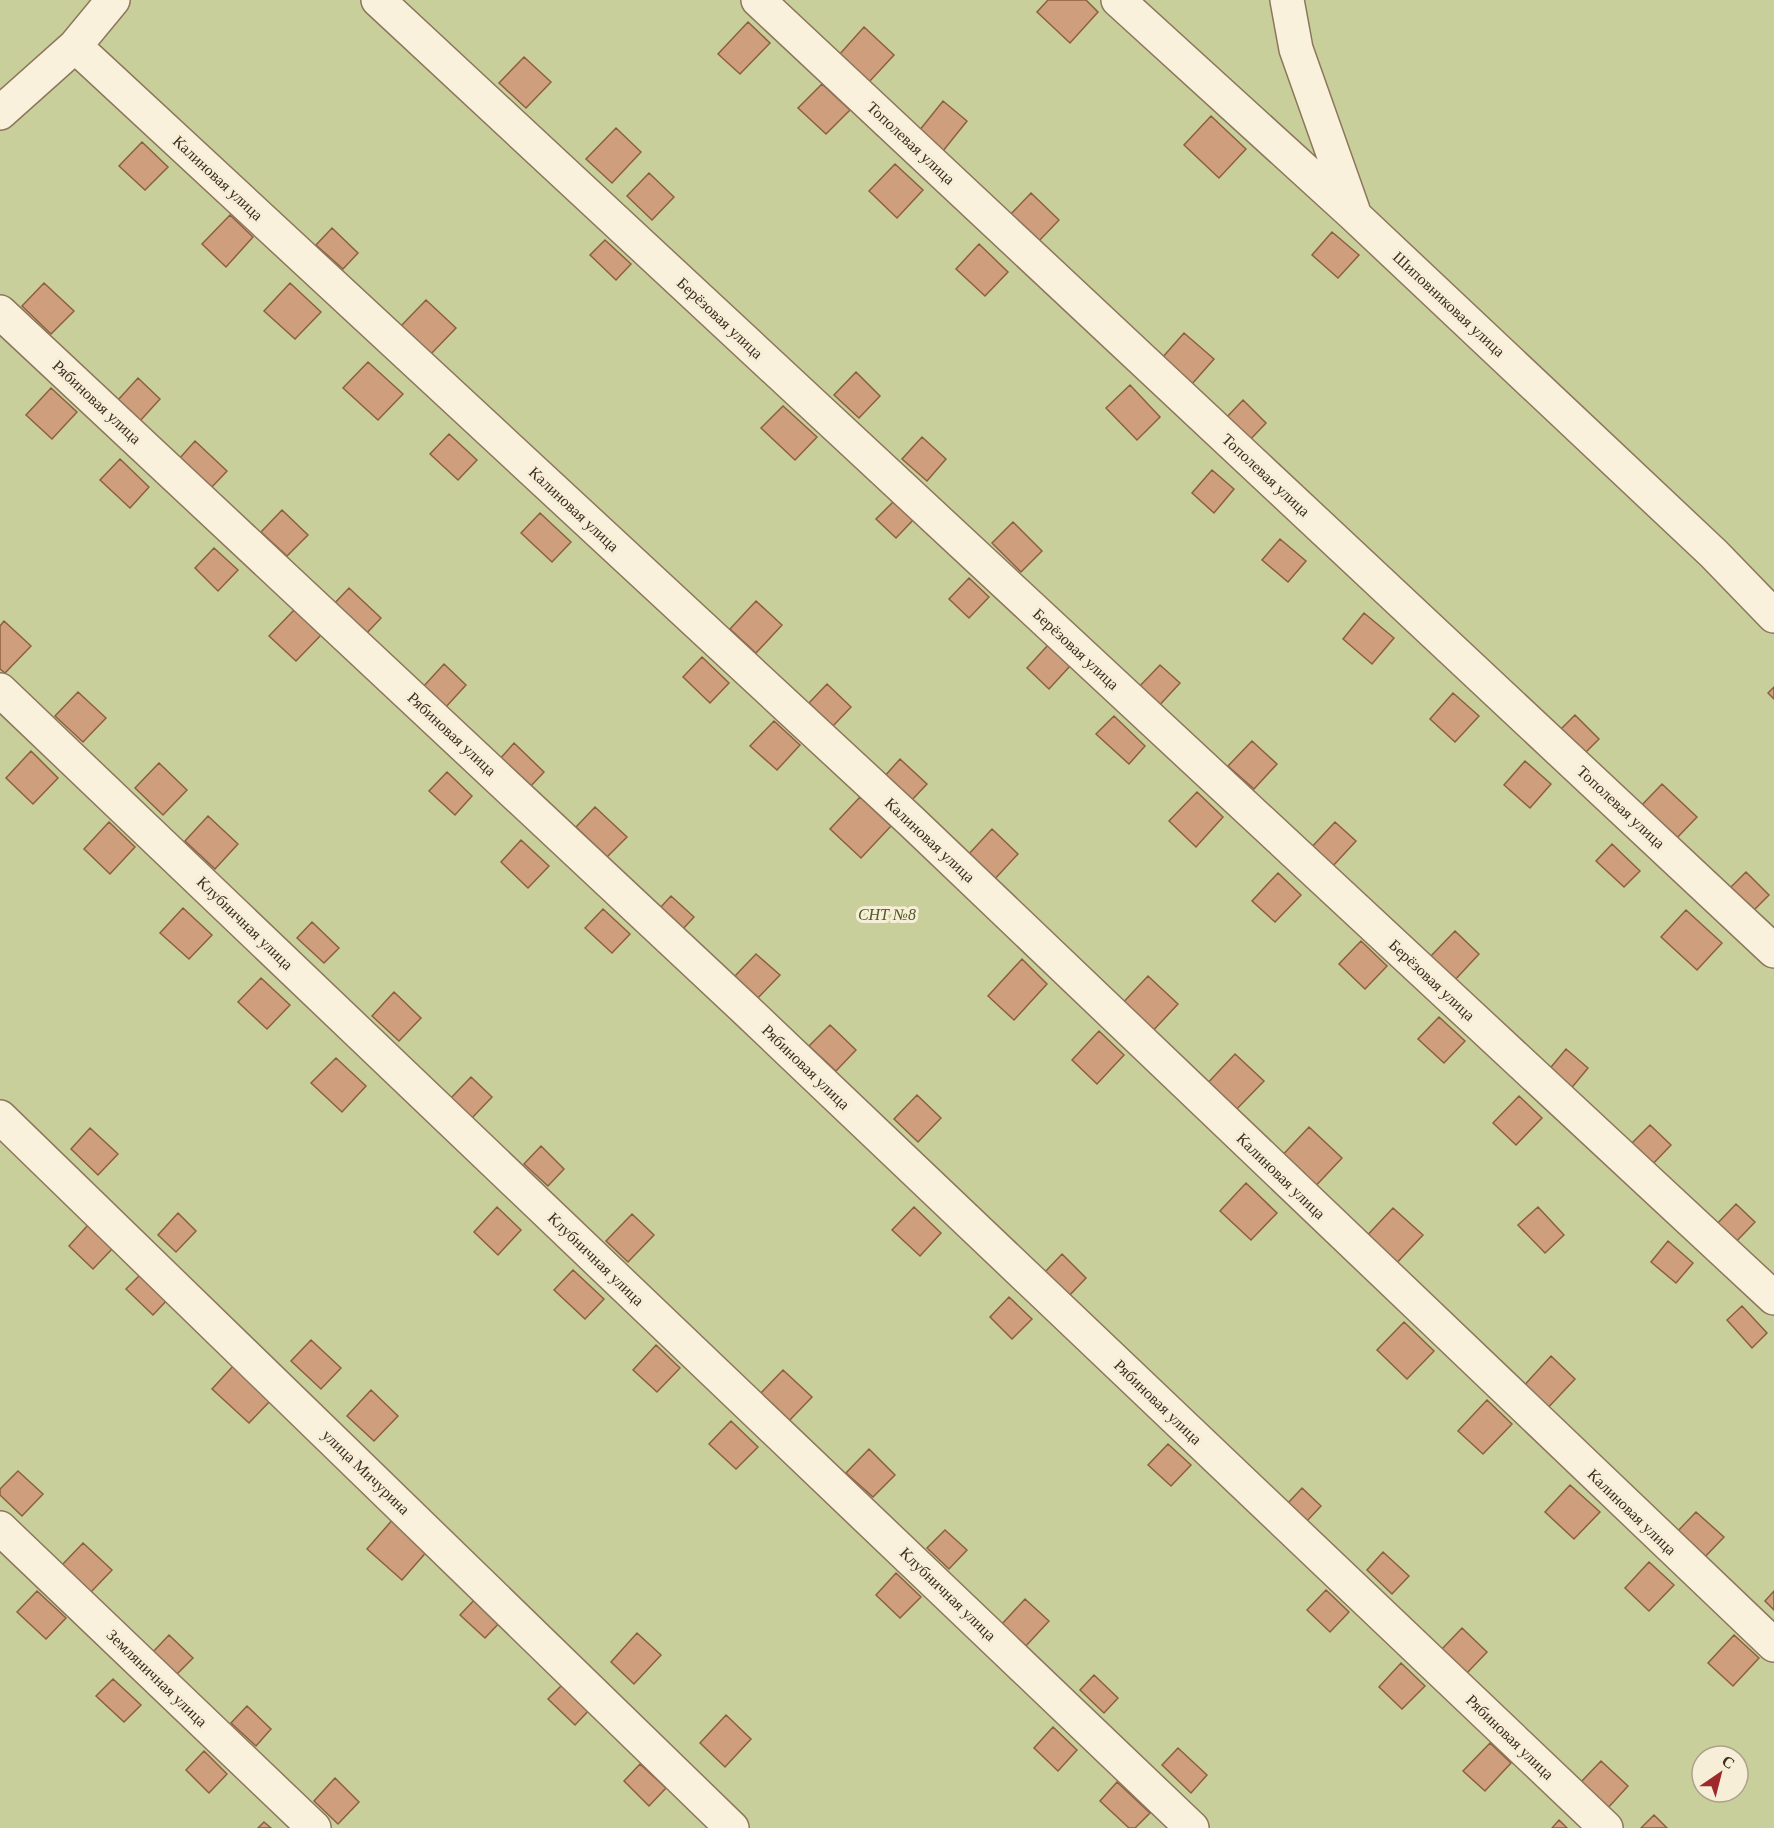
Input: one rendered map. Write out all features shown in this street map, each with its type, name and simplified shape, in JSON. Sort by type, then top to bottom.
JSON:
[{"type":"street","points":[[0,114],[75,46],[113,0]]},
{"type":"street","name":"Берёзовая улица","points":[[378,0],[1774,1298]]},
{"type":"street","name":"Тополевая улица","points":[[758,0],[1774,951]]},
{"type":"street","name":"Шиповниковая улица","points":[[1118,0],[1354,215],[1714,554],[1774,616]]},
{"type":"street","points":[[1287,0],[1296,50],[1354,215]]},
{"type":"street","name":"Калиновая улица","points":[[75,46],[912,822],[1774,1645]]},
{"type":"street","name":"Рябиновая улица","points":[[0,312],[744,1008],[1606,1828]]},
{"type":"street","name":"Клубничная улица","points":[[0,690],[1192,1828]]},
{"type":"street","name":"улица Мичурина","points":[[0,1117],[732,1828]]},
{"type":"street","name":"Земляничная улица","points":[[0,1528],[314,1828]]},
{"type":"green space","name":"СНТ №8","points":[[0,0],[1774,0],[1774,1828],[0,1828]]},
{"type":"building","points":[[1048,0],[1086,0],[1098,12],[1070,43],[1037,12]]},
{"type":"building","points":[[748,22],[770,43],[740,74],[718,54]]},
{"type":"building","points":[[864,27],[894,55],[869,82],[839,55]]},
{"type":"building","points":[[524,57],[551,82],[526,108],[499,83]]},
{"type":"building","points":[[822,84],[850,110],[826,134],[798,108]]},
{"type":"building","points":[[943,101],[967,121],[943,151],[919,131]]},
{"type":"building","points":[[1211,116],[1246,149],[1219,178],[1184,145]]},
{"type":"building","points":[[616,128],[641,152],[612,183],[586,159]]},
{"type":"building","points":[[142,142],[168,167],[145,190],[119,166]]},
{"type":"building","points":[[895,164],[923,190],[897,218],[869,191]]},
{"type":"building","points":[[649,173],[674,197],[652,220],[627,196]]},
{"type":"building","points":[[1031,193],[1059,220],[1038,242],[1010,215]]},
{"type":"building","points":[[230,215],[253,237],[226,267],[202,244]]},
{"type":"building","points":[[332,228],[358,253],[343,269],[316,245]]},
{"type":"building","points":[[1332,232],[1359,255],[1338,278],[1312,255]]},
{"type":"building","points":[[605,240],[631,264],[616,280],[590,255]]},
{"type":"building","points":[[979,244],[1008,272],[985,296],[956,269]]},
{"type":"building","points":[[44,283],[74,311],[51,334],[22,306]]},
{"type":"building","points":[[290,283],[321,312],[295,339],[264,311]]},
{"type":"building","points":[[426,300],[456,328],[429,356],[399,328]]},
{"type":"building","points":[[1184,333],[1214,359],[1192,384],[1162,358]]},
{"type":"building","points":[[368,362],[403,394],[378,420],[343,388]]},
{"type":"building","points":[[856,372],[880,396],[859,418],[834,395]]},
{"type":"building","points":[[138,378],[160,399],[140,421],[118,400]]},
{"type":"building","points":[[1130,385],[1160,417],[1137,440],[1106,408]]},
{"type":"building","points":[[51,388],[77,412],[52,439],[26,415]]},
{"type":"building","points":[[1243,400],[1266,423],[1248,442],[1225,419]]},
{"type":"building","points":[[783,406],[817,437],[795,460],[761,428]]},
{"type":"building","points":[[449,434],[477,460],[458,480],[430,454]]},
{"type":"building","points":[[922,437],[946,459],[927,481],[902,459]]},
{"type":"building","points":[[195,441],[227,471],[211,488],[179,459]]},
{"type":"building","points":[[120,459],[149,487],[130,508],[100,480]]},
{"type":"building","points":[[1212,470],[1234,489],[1214,513],[1192,493]]},
{"type":"building","points":[[895,500],[915,518],[896,538],[876,519]]},
{"type":"building","points":[[282,510],[308,535],[287,556],[261,532]]},
{"type":"building","points":[[540,513],[571,542],[552,562],[521,533]]},
{"type":"building","points":[[1013,522],[1042,551],[1021,572],[992,543]]},
{"type":"building","points":[[1280,539],[1306,561],[1288,582],[1262,560]]},
{"type":"building","points":[[214,548],[238,570],[218,591],[195,568]]},
{"type":"building","points":[[969,578],[989,597],[969,618],[949,599]]},
{"type":"building","points":[[349,588],[381,618],[364,636],[332,606]]},
{"type":"building","points":[[756,601],[782,625],[756,653],[730,629]]},
{"type":"building","points":[[294,610],[321,635],[296,661],[269,636]]},
{"type":"building","points":[[1364,613],[1394,638],[1372,664],[1343,639]]},
{"type":"building","points":[[4,621],[31,646],[5,673],[0,669],[0,626]]},
{"type":"building","points":[[1048,645],[1070,666],[1049,689],[1027,668]]},
{"type":"building","points":[[702,657],[729,683],[710,703],[683,677]]},
{"type":"building","points":[[444,664],[466,685],[445,708],[423,687]]},
{"type":"building","points":[[1160,665],[1180,683],[1156,709],[1136,690]]},
{"type":"building","points":[[827,684],[851,707],[833,726],[809,703]]},
{"type":"building","points":[[1774,687],[1774,699],[1768,693]]},
{"type":"building","points":[[78,692],[106,718],[83,742],[55,716]]},
{"type":"building","points":[[1453,693],[1479,716],[1455,742],[1430,719]]},
{"type":"building","points":[[1575,715],[1599,739],[1582,756],[1558,732]]},
{"type":"building","points":[[1114,716],[1145,746],[1129,764],[1096,734]]},
{"type":"building","points":[[774,721],[800,745],[777,770],[750,746]]},
{"type":"building","points":[[1252,741],[1277,764],[1254,789],[1228,766]]},
{"type":"building","points":[[514,743],[544,772],[529,788],[499,760]]},
{"type":"building","points":[[31,751],[58,778],[33,804],[6,778]]},
{"type":"building","points":[[900,759],[927,784],[910,802],[884,777]]},
{"type":"building","points":[[1525,761],[1551,784],[1530,808],[1504,785]]},
{"type":"building","points":[[159,763],[187,790],[163,815],[135,788]]},
{"type":"building","points":[[447,772],[472,796],[455,815],[429,791]]},
{"type":"building","points":[[1662,784],[1697,817],[1674,841],[1639,808]]},
{"type":"building","points":[[1197,792],[1223,817],[1196,847],[1169,821]]},
{"type":"building","points":[[860,797],[891,826],[861,858],[830,829]]},
{"type":"building","points":[[595,807],[627,837],[607,857],[576,827]]},
{"type":"building","points":[[208,816],[238,844],[215,869],[185,841]]},
{"type":"building","points":[[109,822],[135,847],[110,874],[84,849]]},
{"type":"building","points":[[1335,822],[1356,841],[1332,867],[1310,849]]},
{"type":"building","points":[[992,829],[1018,854],[993,881],[967,856]]},
{"type":"building","points":[[521,840],[549,866],[528,888],[501,862]]},
{"type":"building","points":[[1612,844],[1640,871],[1624,887],[1596,861]]},
{"type":"building","points":[[1746,872],[1769,895],[1749,915],[1726,892]]},
{"type":"building","points":[[1278,873],[1301,895],[1275,922],[1252,901]]},
{"type":"building","points":[[671,896],[694,917],[682,930],[660,908]]},
{"type":"building","points":[[183,908],[212,935],[189,959],[160,933]]},
{"type":"building","points":[[603,909],[630,934],[612,953],[585,928]]},
{"type":"building","points":[[1686,910],[1722,943],[1697,970],[1661,937]]},
{"type":"building","points":[[312,922],[339,948],[324,963],[297,938]]},
{"type":"building","points":[[1455,931],[1479,954],[1454,981],[1429,958]]},
{"type":"building","points":[[1361,941],[1387,966],[1365,989],[1339,964]]},
{"type":"building","points":[[756,954],[780,975],[757,999],[734,977]]},
{"type":"building","points":[[1022,959],[1047,984],[1014,1020],[988,996]]},
{"type":"building","points":[[1148,976],[1178,1004],[1149,1035],[1119,1007]]},
{"type":"building","points":[[261,978],[290,1005],[267,1029],[238,1002]]},
{"type":"building","points":[[394,992],[421,1018],[399,1041],[372,1016]]},
{"type":"building","points":[[1439,1017],[1465,1041],[1444,1063],[1418,1039]]},
{"type":"building","points":[[830,1025],[856,1050],[836,1071],[809,1046]]},
{"type":"building","points":[[1099,1031],[1124,1055],[1097,1084],[1072,1060]]},
{"type":"building","points":[[1566,1049],[1588,1068],[1569,1091],[1547,1072]]},
{"type":"building","points":[[1235,1054],[1264,1081],[1231,1115],[1203,1088]]},
{"type":"building","points":[[336,1058],[366,1086],[342,1112],[311,1083]]},
{"type":"building","points":[[471,1077],[492,1097],[472,1118],[451,1098]]},
{"type":"building","points":[[917,1095],[941,1118],[918,1142],[894,1119]]},
{"type":"building","points":[[1519,1096],[1542,1118],[1516,1145],[1493,1123]]},
{"type":"building","points":[[1650,1125],[1671,1145],[1649,1168],[1627,1148]]},
{"type":"building","points":[[1309,1127],[1342,1158],[1310,1192],[1277,1161]]},
{"type":"building","points":[[90,1128],[118,1154],[98,1175],[71,1149]]},
{"type":"building","points":[[541,1146],[564,1169],[548,1186],[524,1164]]},
{"type":"building","points":[[1246,1183],[1277,1213],[1251,1240],[1220,1211]]},
{"type":"building","points":[[1736,1204],[1755,1222],[1732,1246],[1713,1228]]},
{"type":"building","points":[[497,1207],[521,1230],[498,1255],[474,1232]]},
{"type":"building","points":[[914,1207],[941,1233],[920,1256],[892,1230]]},
{"type":"building","points":[[1538,1207],[1564,1235],[1545,1253],[1518,1225]]},
{"type":"building","points":[[1393,1208],[1423,1235],[1391,1269],[1361,1242]]},
{"type":"building","points":[[178,1213],[196,1231],[176,1252],[158,1235]]},
{"type":"building","points":[[632,1214],[654,1235],[628,1262],[606,1241]]},
{"type":"building","points":[[88,1225],[113,1248],[93,1269],[69,1246]]},
{"type":"building","points":[[1668,1241],[1693,1263],[1676,1283],[1651,1262]]},
{"type":"building","points":[[1062,1254],[1086,1278],[1068,1297],[1044,1273]]},
{"type":"building","points":[[573,1270],[604,1299],[585,1319],[554,1290]]},
{"type":"building","points":[[142,1273],[169,1298],[153,1315],[126,1289]]},
{"type":"building","points":[[1009,1297],[1032,1319],[1012,1339],[990,1317]]},
{"type":"building","points":[[1742,1306],[1767,1333],[1752,1348],[1727,1320]]},
{"type":"building","points":[[1404,1322],[1434,1351],[1407,1379],[1377,1350]]},
{"type":"building","points":[[311,1340],[341,1368],[321,1389],[291,1361]]},
{"type":"building","points":[[656,1345],[680,1368],[657,1392],[633,1370]]},
{"type":"building","points":[[1551,1356],[1575,1379],[1544,1412],[1520,1390]]},
{"type":"building","points":[[234,1365],[271,1400],[249,1423],[212,1389]]},
{"type":"building","points":[[783,1370],[812,1397],[788,1422],[760,1394]]},
{"type":"building","points":[[371,1390],[398,1416],[374,1441],[347,1416]]},
{"type":"building","points":[[1487,1400],[1512,1424],[1483,1454],[1458,1431]]},
{"type":"building","points":[[731,1421],[758,1447],[736,1469],[709,1444]]},
{"type":"building","points":[[1168,1444],[1191,1465],[1171,1486],[1148,1465]]},
{"type":"building","points":[[869,1449],[895,1475],[873,1497],[846,1473]]},
{"type":"building","points":[[18,1471],[43,1494],[22,1516],[0,1495],[0,1489]]},
{"type":"building","points":[[1570,1485],[1600,1512],[1574,1539],[1545,1512]]},
{"type":"building","points":[[1302,1488],[1321,1506],[1307,1521],[1288,1503]]},
{"type":"building","points":[[1696,1512],[1724,1537],[1703,1559],[1675,1534]]},
{"type":"building","points":[[394,1518],[429,1549],[402,1580],[367,1549]]},
{"type":"building","points":[[945,1530],[967,1550],[949,1569],[927,1548]]},
{"type":"building","points":[[83,1543],[112,1570],[91,1592],[62,1565]]},
{"type":"building","points":[[1383,1552],[1409,1576],[1392,1594],[1367,1570]]},
{"type":"building","points":[[1649,1562],[1674,1585],[1649,1611],[1625,1588]]},
{"type":"building","points":[[896,1573],[921,1597],[900,1618],[876,1595]]},
{"type":"building","points":[[1326,1590],[1349,1612],[1330,1632],[1307,1610]]},
{"type":"building","points":[[37,1591],[66,1618],[46,1639],[17,1612]]},
{"type":"building","points":[[1774,1591],[1774,1610],[1765,1601]]},
{"type":"building","points":[[478,1596],[503,1619],[485,1638],[460,1615]]},
{"type":"building","points":[[1025,1599],[1049,1621],[1025,1647],[1001,1625]]},
{"type":"building","points":[[1462,1628],[1487,1652],[1467,1673],[1442,1649]]},
{"type":"building","points":[[637,1633],[661,1655],[634,1684],[611,1662]]},
{"type":"building","points":[[169,1635],[193,1658],[175,1676],[152,1653]]},
{"type":"building","points":[[1734,1635],[1759,1658],[1733,1686],[1708,1663]]},
{"type":"building","points":[[1401,1663],[1425,1686],[1402,1709],[1379,1687]]},
{"type":"building","points":[[1094,1675],[1118,1698],[1104,1713],[1080,1690]]},
{"type":"building","points":[[113,1679],[141,1705],[124,1722],[96,1696]]},
{"type":"building","points":[[568,1679],[595,1704],[575,1725],[548,1699]]},
{"type":"building","points":[[247,1706],[271,1729],[256,1746],[231,1723]]},
{"type":"building","points":[[726,1715],[751,1739],[725,1767],[700,1743]]},
{"type":"building","points":[[1053,1727],[1077,1750],[1058,1771],[1034,1748]]},
{"type":"building","points":[[1490,1743],[1511,1763],[1485,1791],[1463,1771]]},
{"type":"building","points":[[1178,1748],[1207,1775],[1191,1793],[1162,1765]]},
{"type":"building","points":[[204,1751],[227,1774],[209,1793],[186,1770]]},
{"type":"building","points":[[1601,1761],[1628,1786],[1607,1809],[1580,1783]]},
{"type":"building","points":[[640,1764],[666,1788],[649,1806],[624,1781]]},
{"type":"building","points":[[335,1778],[359,1802],[338,1824],[314,1801]]},
{"type":"building","points":[[1117,1782],[1150,1813],[1135,1828],[1129,1828],[1100,1801]]},
{"type":"building","points":[[1654,1815],[1667,1828],[1641,1828]]},
{"type":"building","points":[[1559,1820],[1567,1828],[1552,1828]]},
{"type":"building","points":[[264,1822],[271,1828],[258,1828]]}]
